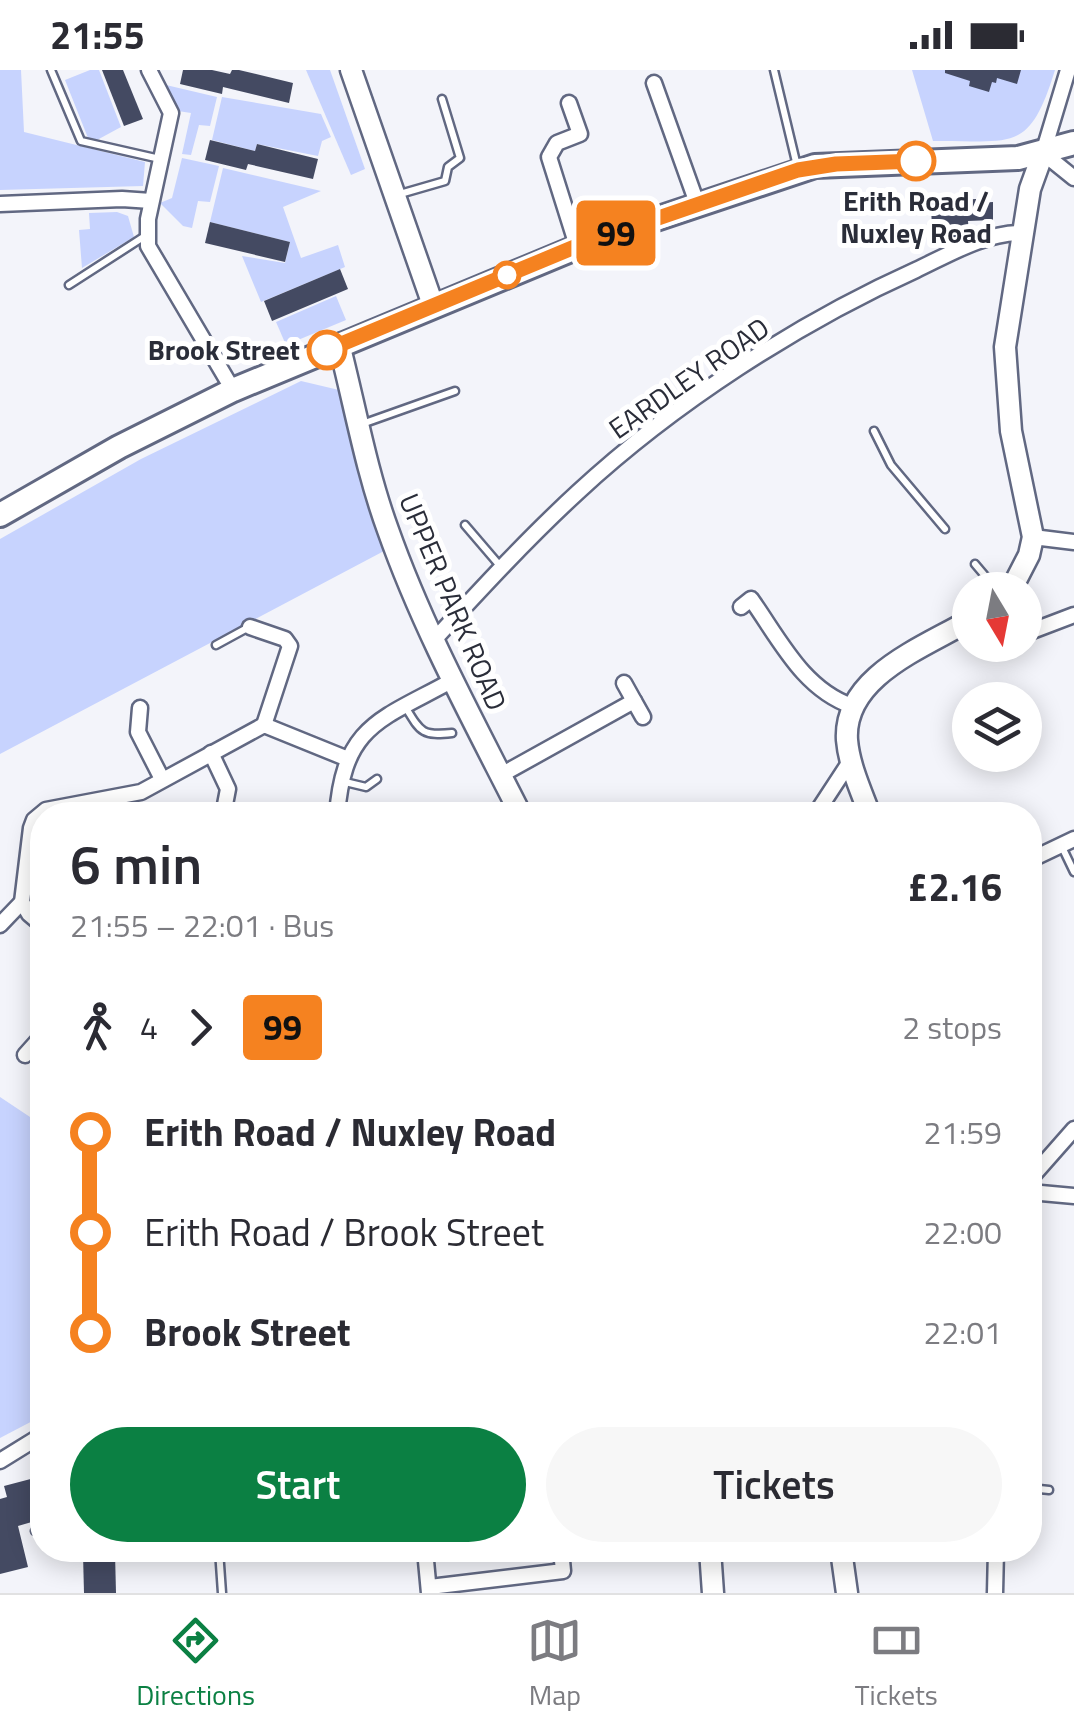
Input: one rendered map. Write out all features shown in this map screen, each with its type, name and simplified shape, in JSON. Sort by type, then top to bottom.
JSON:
[{"type":"main road","points":[[0,515],[119,447],[232,390],[577,246],[798,170],[836,164],[1004,160],[1074,143]]},
{"type":"street","points":[[148,70],[171,113],[146,235],[152,256],[232,390]]},
{"type":"street","points":[[351,70],[433,305]]},
{"type":"street","points":[[1021,572],[1030,555],[1033,536],[1010,431],[1005,374],[1008,314],[1032,181],[1068,70]]},
{"type":"street","points":[[654,83],[698,206]]},
{"type":"street","points":[[569,103],[580,134],[557,143],[550,164],[577,246]]},
{"type":"street","points":[[1043,153],[1074,178]]},
{"type":"street","points":[[0,204],[151,201]]},
{"type":"street","name":"EARDLEY ROAD","points":[[434,640],[604,468],[732,374],[892,281],[998,233],[1022,233]]},
{"type":"street","name":"UPPER PARK ROAD","points":[[339,344],[370,475],[388,531],[452,680],[514,802]]},
{"type":"street","points":[[1033,536],[1074,542]]},
{"type":"street","points":[[752,599],[809,682],[834,700],[852,706]]},
{"type":"street","points":[[1042,626],[1074,615]]},
{"type":"street","points":[[85,802],[141,792],[264,725],[290,649],[286,640],[250,627]]},
{"type":"street","points":[[866,802],[847,738],[852,706],[881,672],[952,631]]},
{"type":"street","points":[[339,802],[340,780],[361,736],[452,680]]},
{"type":"street","points":[[624,683],[643,717]]},
{"type":"street","points":[[501,775],[634,701]]},
{"type":"street","points":[[140,708],[138,732],[162,780]]},
{"type":"street","points":[[264,725],[348,759]]},
{"type":"street","points":[[210,753],[228,790],[226,802]]},
{"type":"street","points":[[824,802],[851,760]]},
{"type":"street","points":[[120,798],[122,802]]},
{"type":"street","points":[[1042,855],[1068,843]]},
{"type":"street","points":[[0,925],[22,902],[30,847]]},
{"type":"street","points":[[22,902],[30,915]]},
{"type":"street","points":[[25,1055],[30,1049]]},
{"type":"street","points":[[1042,1165],[1074,1128]]},
{"type":"street","points":[[1042,1193],[1074,1196]]},
{"type":"street","points":[[0,1461],[30,1442]]},
{"type":"street","points":[[426,1562],[430,1590],[563,1571],[562,1562]]},
{"type":"street","points":[[711,1562],[713,1593]]},
{"type":"street","points":[[843,1562],[847,1593]]},
{"type":"street","points":[[995,1593],[996,1562]]},
{"type":"lane","points":[[51,70],[81,141],[161,159]]},
{"type":"lane","points":[[774,70],[798,170]]},
{"type":"lane","points":[[394,196],[445,181],[448,168],[460,158],[442,99]]},
{"type":"lane","points":[[69,285],[146,235]]},
{"type":"lane","points":[[360,425],[455,391]]},
{"type":"lane","points":[[874,431],[891,465],[945,529]]},
{"type":"lane","points":[[465,525],[502,568]]},
{"type":"lane","points":[[975,564],[982,572]]},
{"type":"lane","points":[[216,645],[250,627]]},
{"type":"lane","points":[[406,706],[418,728],[429,736],[452,733]]},
{"type":"lane","points":[[340,780],[366,787],[377,779]]},
{"type":"lane","points":[[1068,843],[1074,872]]},
{"type":"lane","points":[[1042,1489],[1049,1490]]},
{"type":"lane","points":[[220,1562],[222,1593]]},
{"type":"shaded area","points":[[0,70],[21,70],[24,132],[145,162],[143,186],[0,190]]},
{"type":"shaded area","points":[[99,70],[121,127],[97,140],[88,138],[65,80]]},
{"type":"shaded area","points":[[306,70],[330,70],[365,169],[351,175]]},
{"type":"shaded area","points":[[912,70],[1055,70],[1036,117],[1014,137],[999,141],[933,141]]},
{"type":"shaded area","points":[[166,85],[217,97],[210,126],[199,125],[191,155],[182,154],[191,113],[178,111]]},
{"type":"shaded area","points":[[222,97],[321,114],[331,137],[322,141],[318,156],[257,144],[255,151],[212,140]]},
{"type":"shaded area","points":[[182,158],[219,166],[210,202],[198,201],[192,228],[183,226],[160,203],[172,198]]},
{"type":"shaded area","points":[[223,168],[321,191],[283,207],[301,258],[338,245],[345,267],[261,302],[242,256],[285,263],[290,242],[210,222]]},
{"type":"shaded area","points":[[117,212],[128,216],[134,237],[82,268],[79,230],[90,229],[89,213]]},
{"type":"shaded area","points":[[336,296],[346,320],[286,345],[276,322]]},
{"type":"shaded area","points":[[301,381],[339,390],[359,474],[384,551],[0,754],[0,539],[141,459]]},
{"type":"shaded area","points":[[0,1097],[30,1117],[30,1422],[0,1438]]},
{"type":"building","points":[[102,70],[123,70],[143,119],[124,126]]},
{"type":"building","points":[[183,70],[230,74],[239,70],[293,83],[289,103],[223,87],[222,94],[180,84]]},
{"type":"building","points":[[945,70],[1021,70],[1017,84],[997,78],[989,92],[969,86],[970,81]]},
{"type":"building","points":[[210,140],[255,151],[257,144],[318,159],[313,179],[248,164],[246,170],[205,160]]},
{"type":"building","points":[[976,199],[976,203],[993,202],[993,220],[968,221],[969,234],[957,234],[954,240],[936,240],[931,206],[935,206],[935,201]]},
{"type":"building","points":[[210,222],[290,242],[285,262],[205,243]]},
{"type":"building","points":[[340,269],[348,289],[272,321],[264,301]]},
{"type":"building","points":[[30,1479],[30,1522],[18,1526],[28,1567],[0,1574],[0,1499],[7,1497],[4,1486]]},
{"type":"building","points":[[83,1562],[115,1562],[116,1593],[84,1593]]},
{"type":"bus line","name":"99","points":[[327,350],[577,246],[798,170],[836,164],[916,161]]},
{"type":"place","name":"Erith Road / Nuxley Road","points":[[916,161]]},
{"type":"place","name":"Brook Street","points":[[327,350]]}]
